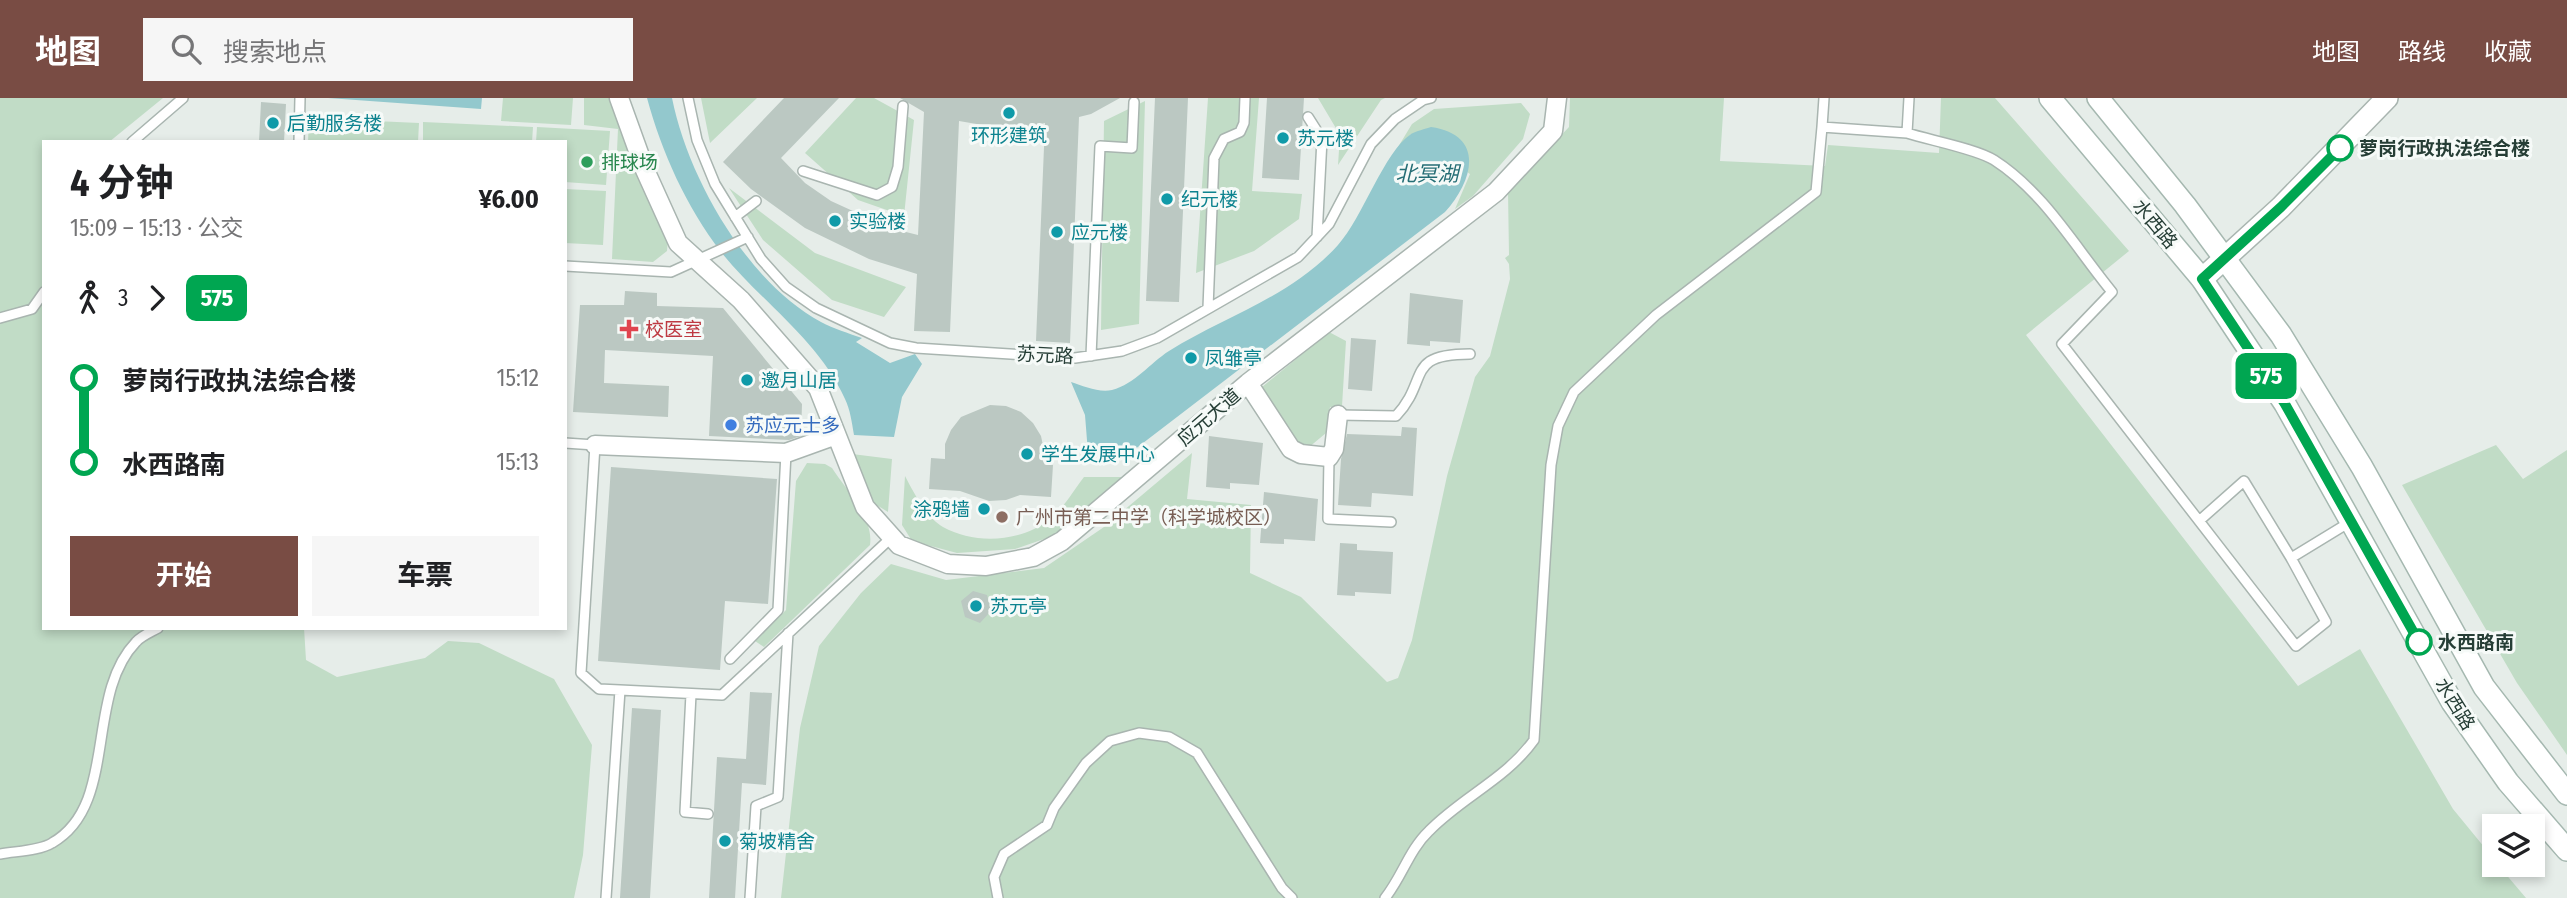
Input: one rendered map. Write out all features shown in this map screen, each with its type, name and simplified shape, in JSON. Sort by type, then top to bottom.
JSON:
[{"type":"main road","name":"水西路","points":[[2050,98],[2202,279],[2285,404],[2452,702],[2508,782],[2567,850]]},
{"type":"main road","name":"水西路","points":[[2098,98],[2224,256],[2281,335],[2355,455],[2484,687],[2567,794]]},
{"type":"main road","points":[[2202,279],[2224,256],[2281,207],[2387,98]]},
{"type":"street","name":"应元大道","points":[[619,98],[645,170],[678,243],[741,300],[818,388],[865,507],[899,545],[948,564],[986,566],[1033,556],[1088,522],[1248,383],[1496,192],[1553,131],[1557,98]]},
{"type":"street","points":[[1248,383],[1291,449],[1301,454],[1329,457],[1334,449],[1338,415]]},
{"type":"street","points":[[596,445],[786,453],[836,435]]},
{"type":"lane","points":[[134,140],[183,98]]},
{"type":"lane","points":[[299,140],[300,98]]},
{"type":"lane","name":"苏元路","points":[[688,98],[697,140],[715,184],[735,218],[761,259],[786,287],[816,309],[890,343],[916,348],[1075,358],[1122,351],[1157,338],[1298,257],[1329,224],[1371,144],[1395,119],[1423,100],[1431,98]]},
{"type":"lane","points":[[1208,308],[1214,158],[1224,139],[1240,132],[1244,122],[1245,98]]},
{"type":"lane","points":[[1385,898],[1428,831],[1518,762],[1534,740],[1550,465],[1558,426],[1574,392],[1656,315],[1816,192],[1824,98]]},
{"type":"lane","points":[[1907,133],[1909,98]]},
{"type":"lane","points":[[1091,356],[1100,146],[1132,148],[1134,102]]},
{"type":"lane","points":[[803,171],[877,195],[892,187],[898,167],[903,106]]},
{"type":"lane","points":[[1308,117],[1322,139],[1317,237]]},
{"type":"lane","points":[[1822,127],[1907,133],[1993,159],[2049,208],[2073,245],[2112,292],[2062,344],[2199,521],[2297,646],[2326,622],[2244,481],[2199,521]]},
{"type":"lane","points":[[735,218],[756,201]]},
{"type":"lane","points":[[567,266],[671,272],[748,237]]},
{"type":"lane","points":[[32,309],[42,295]]},
{"type":"lane","points":[[0,318],[42,309]]},
{"type":"lane","points":[[1338,415],[1396,416],[1431,359],[1442,354],[1470,354]]},
{"type":"lane","points":[[567,443],[596,445],[581,673],[599,689],[722,695],[892,537]]},
{"type":"lane","points":[[730,659],[778,610],[786,453]]},
{"type":"lane","points":[[1329,457],[1328,519],[1391,522]]},
{"type":"lane","points":[[2291,558],[2352,521]]},
{"type":"lane","points":[[0,854],[50,845],[72,829],[87,804],[108,697],[122,660],[137,640],[154,630]]},
{"type":"lane","points":[[750,898],[756,806],[778,797],[788,633]]},
{"type":"lane","points":[[606,898],[620,690]]},
{"type":"lane","points":[[691,694],[685,812],[708,814]]},
{"type":"lane","points":[[998,898],[994,877],[1004,854],[1047,825],[1054,808],[1086,763],[1110,741],[1139,733],[1169,737],[1197,753],[1282,888],[1292,898]]},
{"type":"lane","points":[[743,816],[755,817]]},
{"type":"green space","points":[[0,98],[163,98],[111,140],[42,140],[42,630],[304,630],[306,660],[337,677],[425,658],[448,641],[479,643],[554,679],[592,745],[583,855],[574,898],[0,898]]},
{"type":"green space","name":"排球场","points":[[503,98],[573,98],[571,125],[501,121]]},
{"type":"green space","points":[[584,98],[612,98],[668,238],[667,251],[653,262],[612,259],[618,129],[584,125]]},
{"type":"green space","points":[[701,98],[757,98],[710,143]]},
{"type":"green space","points":[[856,98],[874,98],[914,120],[904,216],[858,200],[805,153]]},
{"type":"green space","points":[[1208,98],[1259,98],[1252,191],[1302,194],[1299,219],[1254,251],[1196,273]]},
{"type":"green space","points":[[1318,98],[1385,98],[1381,100],[1338,165],[1340,135]]},
{"type":"green space","points":[[1570,98],[1724,98],[1720,161],[1825,166],[1828,145],[1939,153],[1941,98],[1995,98],[2129,251],[2026,335],[2298,686],[2360,649],[2453,809],[2482,844],[2482,877],[2508,877],[2526,898],[781,898],[800,728],[819,646],[861,593],[891,564],[946,580],[1044,568],[1104,527],[1192,453],[1187,499],[1251,505],[1250,573],[1301,597],[1387,682],[1398,678],[1412,640],[1447,476],[1475,377],[1490,356],[1510,279],[1509,264],[1505,258],[1509,255],[1508,191],[1569,127]]},
{"type":"green space","points":[[1145,101],[1139,324],[1101,330],[1104,121]]},
{"type":"green space","points":[[1521,103],[1530,114],[1523,139],[1473,196],[1455,209],[1470,174],[1411,134],[1395,152],[1412,124],[1434,109]]},
{"type":"green space","points":[[309,118],[419,123],[418,140],[308,140]]},
{"type":"green space","points":[[423,122],[533,127],[532,140],[423,140]]},
{"type":"green space","name":"排球场","points":[[537,127],[610,131],[606,185],[567,182],[567,140],[536,140]]},
{"type":"green space","points":[[729,188],[815,253],[906,287],[884,317],[832,300],[763,240]]},
{"type":"green space","name":"排球场","points":[[567,189],[606,191],[603,245],[567,243]]},
{"type":"green space","points":[[1329,332],[1346,341],[1342,406],[1330,407],[1326,433],[1308,448],[1296,443],[1262,387]]},
{"type":"green space","points":[[2496,445],[2523,479],[2567,450],[2567,755],[2517,683],[2402,485]]},
{"type":"green space","points":[[852,454],[892,459],[888,512],[870,501]]},
{"type":"green space","points":[[807,463],[825,464],[832,468],[868,525],[870,545],[764,647],[755,641],[786,610],[796,481]]},
{"type":"green space","points":[[905,476],[921,504],[937,523],[956,533],[984,538],[1012,536],[1039,527],[1059,510],[1084,477],[1129,477],[1070,530],[1015,549],[957,553],[912,541],[902,525]]},
{"type":"water","points":[[328,98],[482,98],[481,109]]},
{"type":"water","points":[[647,98],[672,98],[680,129],[707,193],[746,255],[769,281],[794,304],[821,322],[862,338],[856,342],[890,363],[915,354],[922,364],[902,397],[894,437],[854,435],[847,403],[820,358],[737,270],[708,234],[686,198],[668,159]]},
{"type":"water","name":"北冥湖","points":[[1431,127],[1449,132],[1460,139],[1467,149],[1469,161],[1462,187],[1445,212],[1130,453],[1088,453],[1085,415],[1071,382],[1102,391],[1120,387],[1169,351],[1258,304],[1300,278],[1320,263],[1347,233],[1401,143],[1411,134]]},
{"type":"building","name":"实验楼","points":[[784,98],[839,98],[781,158],[805,183],[831,201],[890,228],[918,235],[924,112],[900,98],[1120,98],[1091,114],[1079,117],[1070,343],[1036,341],[1045,123],[1012,130],[959,121],[950,332],[914,331],[917,274],[869,259],[805,228],[751,189],[723,162]]},
{"type":"building","name":"纪元楼","points":[[1155,98],[1188,98],[1179,302],[1146,301]]},
{"type":"building","name":"苏元楼","points":[[1267,98],[1304,98],[1299,180],[1262,178]]},
{"type":"building","name":"后勤服务楼","points":[[261,102],[286,104],[284,140],[259,140]]},
{"type":"building","name":"邀月山居","points":[[625,291],[657,293],[657,306],[723,308],[802,404],[801,436],[789,440],[709,436],[713,356],[605,350],[604,383],[669,386],[668,417],[573,412],[580,305],[624,305]]},
{"type":"building","points":[[1410,293],[1463,300],[1460,343],[1430,341],[1430,346],[1407,344]]},
{"type":"building","points":[[1351,338],[1376,340],[1372,391],[1348,389]]},
{"type":"building","name":"学生发展中心","points":[[990,405],[1006,406],[1021,412],[1033,423],[1041,436],[1047,465],[1053,465],[1051,497],[1020,495],[1006,500],[989,501],[960,491],[929,489],[931,458],[945,459],[945,444],[951,430],[961,417]]},
{"type":"building","points":[[1402,427],[1417,428],[1413,496],[1372,493],[1371,507],[1338,505],[1341,459],[1347,434],[1401,436]]},
{"type":"building","points":[[1209,436],[1263,443],[1259,485],[1230,483],[1230,489],[1206,487]]},
{"type":"building","points":[[611,467],[777,479],[768,604],[725,601],[720,670],[598,661]]},
{"type":"building","points":[[1264,492],[1318,499],[1315,541],[1284,539],[1284,544],[1260,543]]},
{"type":"building","points":[[1340,543],[1357,544],[1357,550],[1393,552],[1391,594],[1355,592],[1355,596],[1337,595]]},
{"type":"building","name":"苏元亭","points":[[973,591],[987,595],[991,611],[980,623],[965,617],[961,601]]},
{"type":"building","name":"菊坡精舍","points":[[750,692],[772,693],[766,785],[742,783],[735,898],[709,898],[717,757],[746,759]]},
{"type":"building","points":[[632,708],[661,710],[650,898],[620,898]]},
{"type":"bus line","name":"575","points":[[2340,148],[2281,207],[2224,256],[2202,279],[2285,404],[2419,642]]},
{"type":"place","name":"环形建筑","points":[[1009,113]]},
{"type":"place","name":"后勤服务楼","points":[[273,123]]},
{"type":"place","name":"苏元楼","points":[[1283,138]]},
{"type":"place","name":"萝岗行政执法综合楼","points":[[2340,148]]},
{"type":"place","name":"排球场","points":[[587,162]]},
{"type":"place","name":"纪元楼","points":[[1167,199]]},
{"type":"place","name":"实验楼","points":[[835,221]]},
{"type":"place","name":"应元楼","points":[[1057,232]]},
{"type":"place","name":"校医室","points":[[629,329]]},
{"type":"place","name":"凤雏亭","points":[[1191,358]]},
{"type":"place","name":"邀月山居","points":[[747,380]]},
{"type":"place","name":"苏应元士多","points":[[731,425]]},
{"type":"place","name":"学生发展中心","points":[[1027,454]]},
{"type":"place","name":"涂鸦墙","points":[[984,509]]},
{"type":"place","name":"广州市第二中学（科学城校区）","points":[[1002,517]]},
{"type":"place","name":"苏元亭","points":[[976,606]]},
{"type":"place","name":"水西路南","points":[[2419,642]]},
{"type":"place","name":"菊坡精舍","points":[[725,841]]}]
